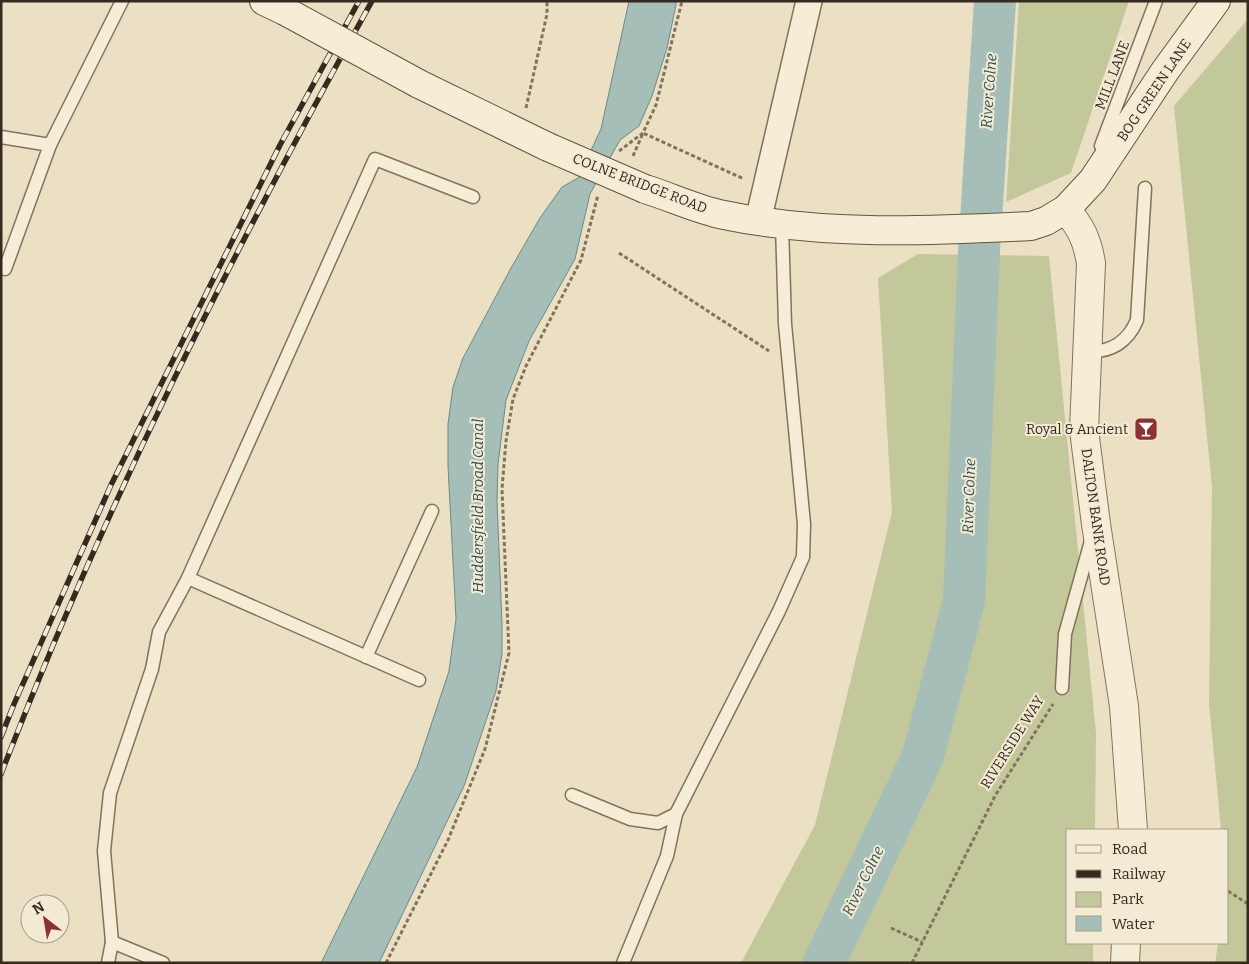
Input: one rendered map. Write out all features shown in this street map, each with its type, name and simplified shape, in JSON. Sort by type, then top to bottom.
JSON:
[{"type":"main road","name":"BOG GREEN LANE","points":[[1101,170],[1165,71],[1216,1]]},
{"type":"main road","name":"COLNE BRIDGE ROAD","points":[[275,6],[418,84],[537,142],[645,188],[722,215],[770,223],[910,231],[1031,226],[1046,221],[1066,209],[1101,170]]},
{"type":"main road","name":"DALTON BANK ROAD","points":[[1066,209],[1081,227],[1088,244],[1091,263],[1084,430],[1096,524],[1124,706],[1133,829]]},
{"type":"main road","points":[[1125,963],[1126,944]]},
{"type":"street","points":[[770,223],[766,190],[809,1]]},
{"type":"lane","points":[[6,269],[50,144],[122,1]]},
{"type":"lane","name":"MILL LANE","points":[[1101,170],[1101,146],[1156,1]]},
{"type":"lane","points":[[1,137],[50,144]]},
{"type":"lane","points":[[108,963],[112,942],[104,851],[110,793],[152,669],[159,632],[188,578],[375,159],[473,197]]},
{"type":"lane","points":[[1087,351],[1111,349],[1130,335],[1137,320],[1145,188]]},
{"type":"lane","points":[[623,963],[667,856],[676,814],[779,611],[803,557],[804,524],[785,324],[770,223]]},
{"type":"lane","points":[[366,657],[432,511]]},
{"type":"lane","name":"RIVERSIDE WAY","points":[[1062,688],[1065,634],[1096,524]]},
{"type":"lane","points":[[188,578],[419,680]]},
{"type":"lane","points":[[572,795],[630,819],[658,823],[676,814]]},
{"type":"lane","points":[[112,942],[163,963]]},
{"type":"path","points":[[537,142],[526,106],[547,14],[547,1]]},
{"type":"path","points":[[631,160],[656,105],[674,43],[682,1]]},
{"type":"path","points":[[617,152],[643,133]]},
{"type":"path","points":[[643,133],[766,190]]},
{"type":"path","points":[[386,963],[448,840],[485,749],[509,653],[502,489],[506,440],[513,399],[526,366],[582,260],[601,188]]},
{"type":"path","points":[[619,253],[788,364]]},
{"type":"path","name":"RIVERSIDE WAY","points":[[912,963],[995,796],[1062,688]]},
{"type":"path","points":[[1229,892],[1248,904]]},
{"type":"path","points":[[891,928],[922,942]]},
{"type":"green space","points":[[1019,1],[1129,1],[1071,173],[1006,202]]},
{"type":"green space","points":[[1248,19],[1248,963],[1215,963],[1218,944],[1229,944],[1229,829],[1221,829],[1209,703],[1212,487],[1174,106]]},
{"type":"green space","points":[[918,254],[1049,256],[1096,733],[1095,829],[1066,829],[1066,944],[1093,944],[1093,963],[741,963],[815,825],[892,512],[878,278]]},
{"type":"water","name":"Huddersfield Broad Canal","points":[[629,1],[676,1],[676,5],[667,48],[652,96],[639,126],[620,140],[590,194],[575,259],[529,341],[506,400],[498,464],[497,501],[502,654],[496,691],[464,786],[379,963],[321,963],[417,767],[449,671],[456,619],[448,466],[448,424],[453,387],[463,358],[511,268],[540,218],[562,187],[578,178],[601,129]]},
{"type":"waterway","name":"River Colne","points":[[824,963],[923,756],[964,600],[979,251],[995,1]]},
{"type":"railway","points":[[1,737],[111,485],[280,145],[359,1]]},
{"type":"railway","points":[[1,774],[83,576],[173,381],[270,190],[372,1]]},
{"type":"place","name":"Royal & Ancient","points":[[1146,429]]}]
